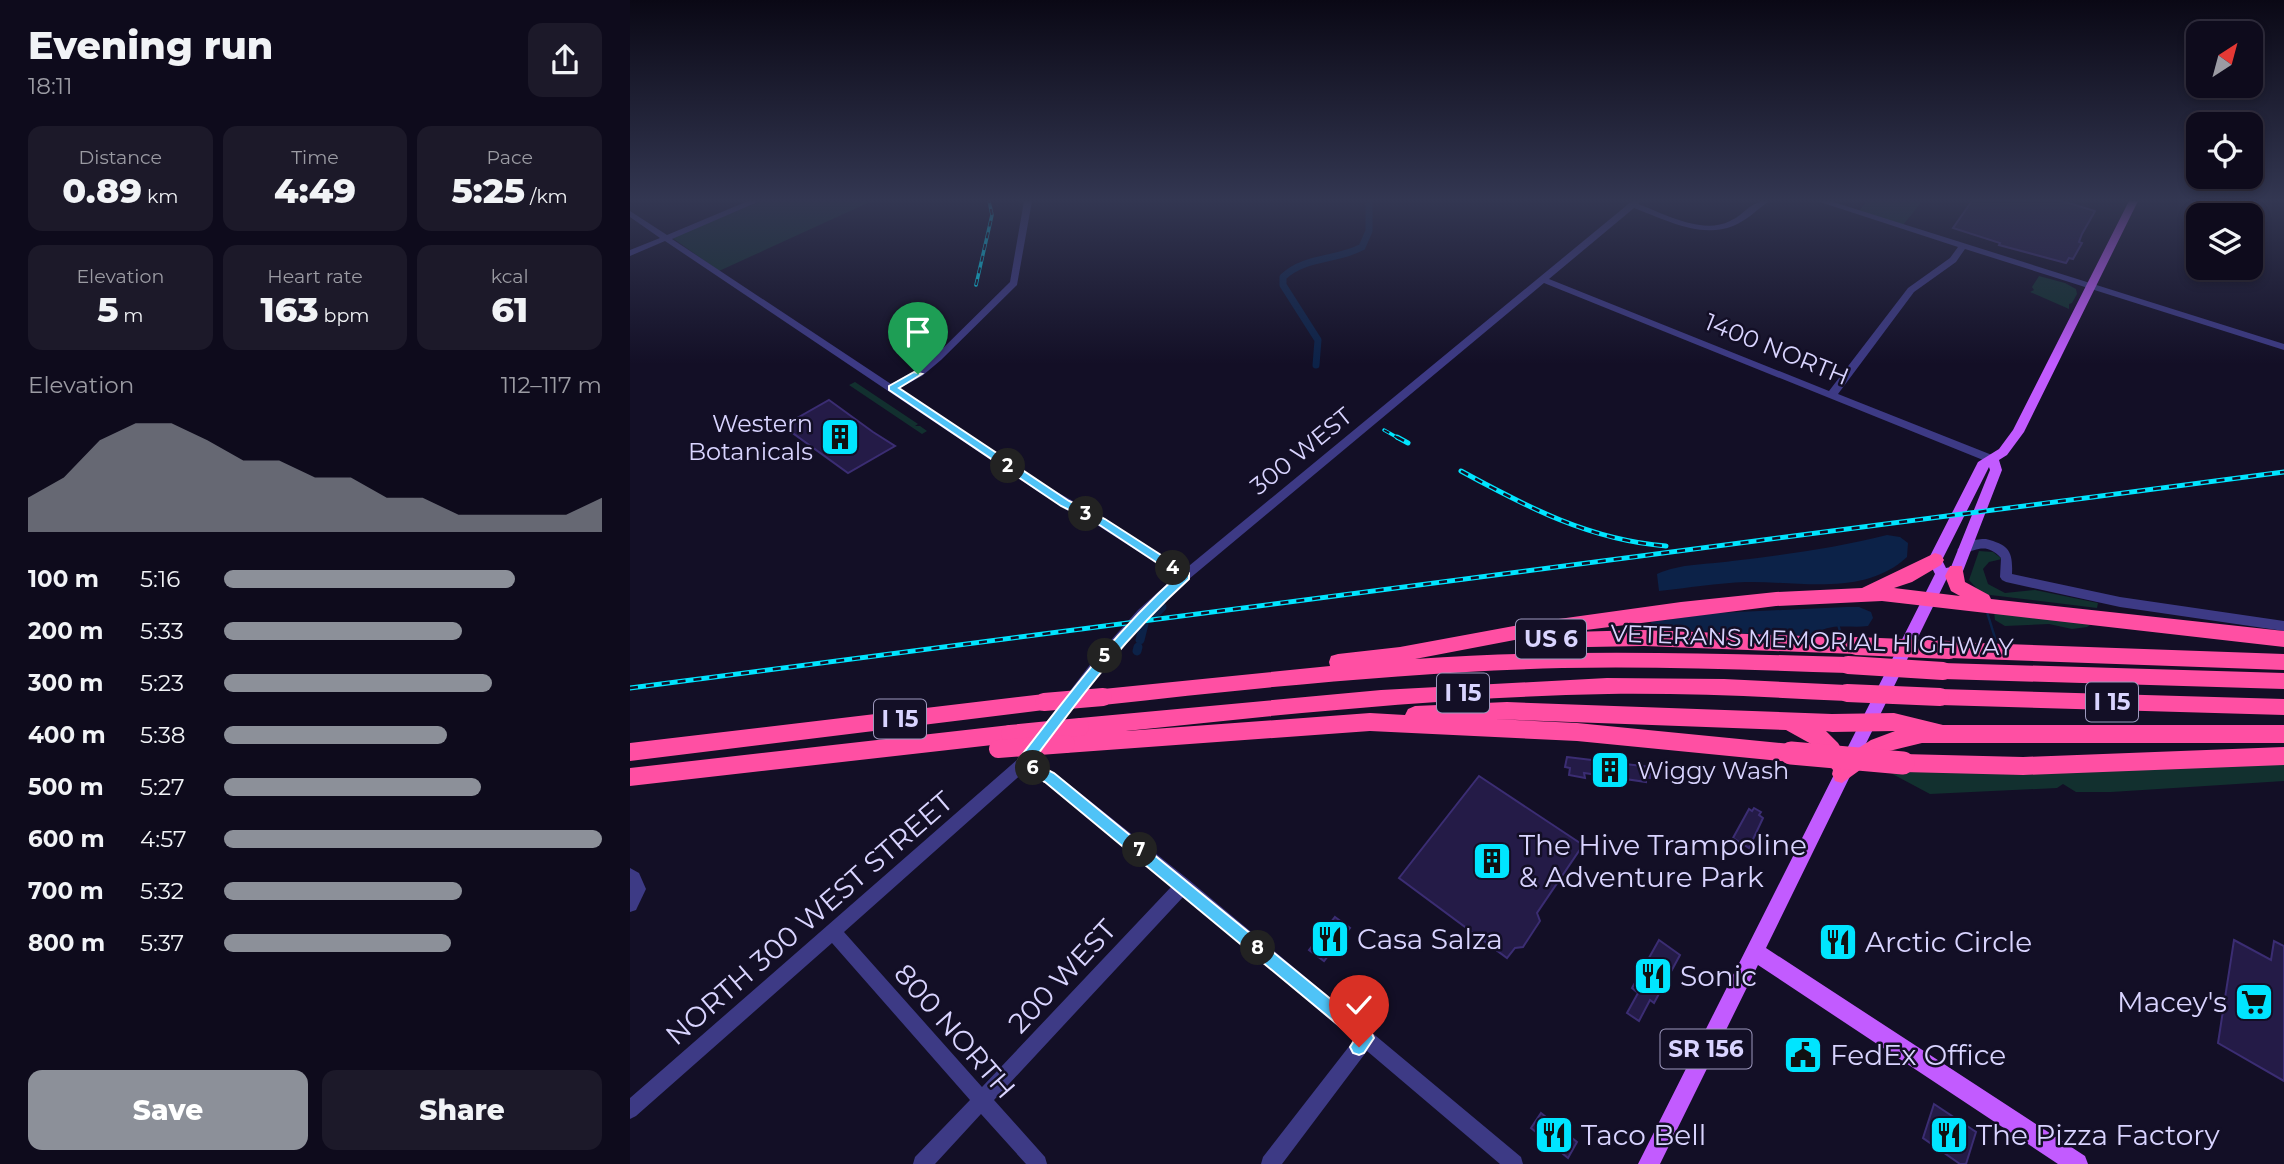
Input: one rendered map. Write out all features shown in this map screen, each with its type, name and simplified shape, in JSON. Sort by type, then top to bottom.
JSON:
[{"type":"highway","points":[[1846,596],[1906,576],[1944,568],[1954,576],[1957,586],[1971,595],[2031,610]]},
{"type":"highway","points":[[1401,654],[1530,630],[1681,609],[1892,594],[2284,639]]},
{"type":"highway","name":"US 6","points":[[1249,680],[1328,664],[1401,654],[1525,640],[1594,637],[2284,662]]},
{"type":"highway","name":"VETERANS MEMORIAL HIGHWAY","points":[[630,752],[1249,680],[1441,666],[1628,659],[2284,681]]},
{"type":"highway","name":"VETERANS MEMORIAL HIGHWAY","points":[[1004,741],[1080,727],[1278,706],[1546,688],[1684,685],[1940,697],[2284,707]]},
{"type":"highway","points":[[1370,722],[1380,718],[1412,715],[1507,710],[1894,722],[1940,733]]},
{"type":"highway","points":[[1774,720],[1795,725],[1821,738],[1836,754],[1842,774],[1864,753],[1889,740],[1940,733],[2284,734]]},
{"type":"highway","points":[[1004,741],[1066,744],[1370,722],[1577,732],[1903,763],[2023,766],[2284,757]]},
{"type":"highway","name":"I 15","points":[[630,777],[842,754],[1004,741]]},
{"type":"main road","points":[[1931,599],[1982,464],[1993,460],[2018,432],[2107,255]]},
{"type":"main road","points":[[1944,568],[1963,550],[1996,470],[1993,460]]},
{"type":"main road","name":"SR 156","points":[[1649,1164],[1867,722],[1931,599]]},
{"type":"main road","points":[[1755,951],[2077,1164]]},
{"type":"street","points":[[690,255],[1065,503],[1101,522],[1185,576]]},
{"type":"street","points":[[892,388],[918,374],[938,358],[1014,283],[1019,255]]},
{"type":"street","name":"300 WEST","points":[[1023,764],[1100,662],[1142,614],[1573,255]]},
{"type":"street","points":[[1833,393],[1911,290],[1956,255]]},
{"type":"street","points":[[1992,255],[2284,347]]},
{"type":"street","name":"1400 NORTH","points":[[1544,280],[1833,393],[1993,460]]},
{"type":"street","points":[[1963,550],[1974,544],[1984,543],[2001,550],[2007,557],[2006,578],[2120,602],[2284,626]]},
{"type":"street","points":[[1023,764],[1050,778],[1183,885],[1514,1164]]},
{"type":"street","name":"NORTH 300 WEST STREET","points":[[630,1110],[1023,764]]},
{"type":"street","points":[[630,904],[638,888],[632,877]]},
{"type":"street","name":"200 WEST","points":[[922,1164],[1183,885]]},
{"type":"street","name":"800 NORTH","points":[[833,932],[1038,1164]]},
{"type":"street","points":[[1270,1164],[1366,1038]]},
{"type":"green space","points":[[697,255],[753,255],[719,271]]},
{"type":"green space","points":[[2039,276],[2076,289],[2077,294],[2069,304],[2069,309],[2030,292],[2034,290],[2032,287]]},
{"type":"green space","points":[[855,382],[918,424],[915,426],[927,431],[922,434],[849,385]]},
{"type":"green space","points":[[1979,551],[1993,552],[2002,559],[1989,562],[1983,569],[1988,584],[2005,593],[2035,590],[2098,603],[2097,608],[1982,594],[1969,580]]},
{"type":"green space","points":[[1994,612],[2093,623],[2087,627],[2072,629],[2049,624],[2005,626],[1995,620]]},
{"type":"green space","points":[[2284,763],[2284,781],[2111,792],[2076,792],[2063,784],[2057,788],[1930,794],[1885,770],[2024,774]]},
{"type":"water","points":[[1887,535],[1900,537],[1908,543],[1907,557],[1890,570],[1871,578],[1830,584],[1713,584],[1659,591],[1657,574],[1675,568],[1810,551]]},
{"type":"water","points":[[1859,607],[1871,612],[1873,618],[1868,626],[1832,627],[1814,637],[1653,629],[1651,622],[1716,613]]},
{"type":"building","points":[[2037,255],[2075,255],[2066,263]]},
{"type":"building","name":"Western Botanicals","points":[[829,400],[895,446],[848,473],[783,426]]},
{"type":"building","name":"Wiggy Wash","points":[[1567,757],[1650,767],[1650,778],[1646,777],[1646,782],[1584,773],[1585,778],[1569,775],[1570,768],[1565,767]]},
{"type":"building","name":"The Hive Trampoline & Adventure Park","points":[[1479,776],[1583,845],[1537,913],[1540,921],[1523,947],[1515,948],[1507,958],[1399,878]]},
{"type":"building","points":[[1754,808],[1761,812],[1759,815],[1763,818],[1749,848],[1733,838],[1749,809],[1752,811]]},
{"type":"building","name":"Casa Salza","points":[[1335,917],[1350,928],[1324,961],[1309,950]]},
{"type":"building","name":"Sonic","points":[[1659,940],[1680,955],[1654,1003],[1650,1000],[1639,1021],[1627,1013],[1638,993],[1632,988]]},
{"type":"building","name":"Macey's","points":[[2234,940],[2271,960],[2274,941],[2284,946],[2284,1081],[2218,1043]]},
{"type":"building","name":"The Pizza Factory","points":[[1934,1104],[1976,1132],[1966,1164],[1960,1164],[1923,1138]]},
{"type":"building","name":"Taco Bell","points":[[1541,1113],[1577,1142],[1568,1158],[1531,1128]]},
{"type":"waterway","points":[[1316,365],[1318,340],[1283,285],[1283,277],[1301,265],[1341,255]]},
{"type":"waterway","points":[[1153,616],[1162,607]]},
{"type":"waterway","points":[[1987,612],[1996,641]]},
{"type":"waterway","points":[[1140,640],[1144,624]]},
{"type":"waterway","points":[[1838,624],[1841,635]]},
{"type":"waterway","points":[[1137,651],[1138,647]]},
{"type":"railway","points":[[976,285],[983,255]]},
{"type":"railway","points":[[1384,430],[1400,439]]},
{"type":"railway","points":[[1397,437],[1408,443]]},
{"type":"railway","points":[[1461,471],[1560,520],[1611,537],[1666,546]]},
{"type":"railway","points":[[630,688],[2284,472]]},
{"type":"place","name":"Western Botanicals","points":[[840,437]]},
{"type":"place","name":"Wiggy Wash","points":[[1610,770]]},
{"type":"place","name":"The Hive Trampoline & Adventure Park","points":[[1492,861]]},
{"type":"place","name":"Casa Salza","points":[[1330,939]]},
{"type":"place","name":"Arctic Circle","points":[[1838,942]]},
{"type":"place","name":"Sonic","points":[[1653,976]]},
{"type":"place","name":"Macey's","points":[[2254,1002]]},
{"type":"place","name":"FedEx Office","points":[[1803,1055]]},
{"type":"place","name":"Taco Bell","points":[[1554,1135]]},
{"type":"place","name":"The Pizza Factory","points":[[1949,1135]]},
{"type":"route","points":[[918,374],[892,388],[1065,503],[1101,522],[1185,576],[1142,614],[1100,662],[1023,764],[1050,778],[1366,1038],[1359,1047]]}]
